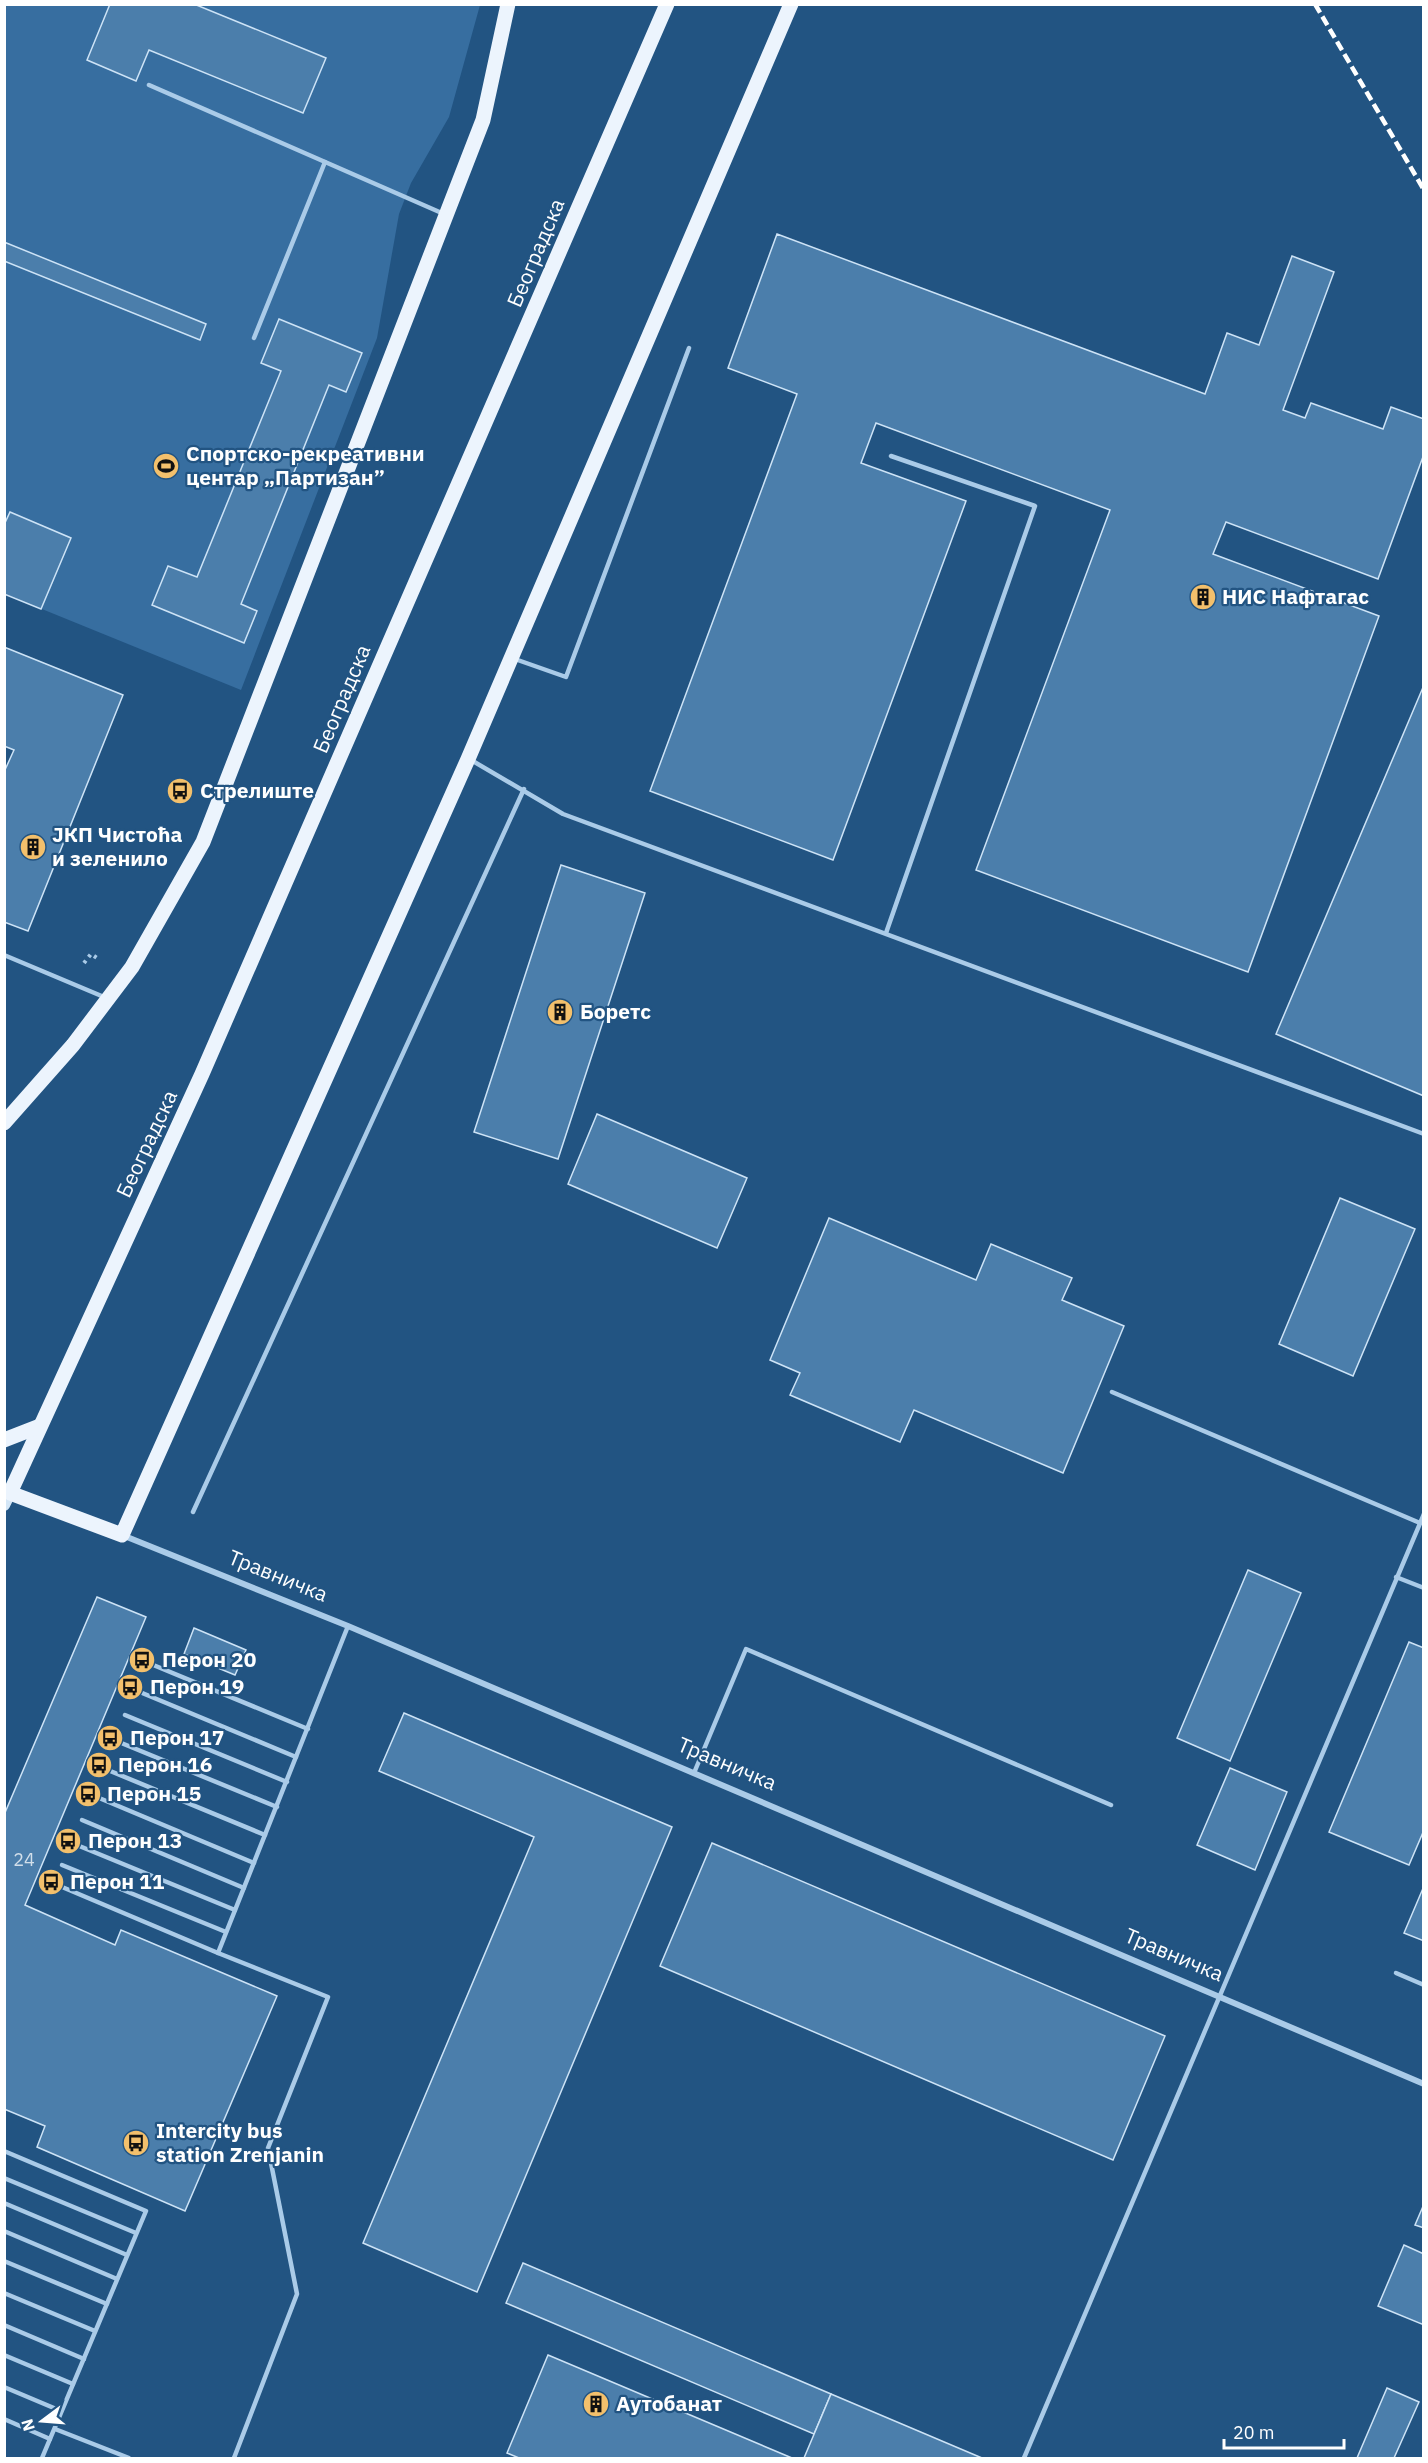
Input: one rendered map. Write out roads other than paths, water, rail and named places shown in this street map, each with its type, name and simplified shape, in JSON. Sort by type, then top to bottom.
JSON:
[{"type":"main road","points":[[4,1123],[73,1046],[132,967],[203,842],[483,120],[508,4]]},
{"type":"main road","name":"Београдска","points":[[7,1499],[202,1074],[667,4]]},
{"type":"main road","points":[[122,1535],[468,759],[791,4]]},
{"type":"main road","points":[[4,1440],[40,1426]]},
{"type":"main road","name":"Травничка","points":[[7,1499],[122,1535]]},
{"type":"street","name":"Травничка","points":[[122,1535],[348,1626],[1424,2084]]},
{"type":"lane","points":[[149,85],[446,215]]},
{"type":"lane","points":[[254,338],[325,162]]},
{"type":"lane","points":[[512,658],[566,677],[689,348]]},
{"type":"lane","points":[[886,933],[1035,506],[891,456]]},
{"type":"lane","points":[[468,759],[524,789],[563,814],[1424,1134]]},
{"type":"lane","points":[[194,1512],[524,789]]},
{"type":"lane","points":[[4,955],[108,999]]},
{"type":"lane","points":[[1112,1392],[1420,1523]]},
{"type":"lane","points":[[1024,2458],[1424,1514]]},
{"type":"lane","points":[[1396,1576],[1424,1588]]},
{"type":"lane","points":[[218,1953],[348,1626]]},
{"type":"lane","points":[[694,1773],[746,1649],[1111,1805]]},
{"type":"lane","points":[[146,1662],[308,1729]]},
{"type":"lane","points":[[135,1690],[296,1757]]},
{"type":"lane","points":[[125,1715],[287,1782]]},
{"type":"lane","points":[[114,1740],[277,1807]]},
{"type":"lane","points":[[103,1768],[265,1835]]},
{"type":"lane","points":[[92,1795],[254,1863]]},
{"type":"lane","points":[[82,1820],[244,1888]]},
{"type":"lane","points":[[72,1842],[235,1910]]},
{"type":"lane","points":[[63,1865],[226,1932]]},
{"type":"lane","points":[[55,1884],[328,1997],[268,2148],[297,2295],[234,2458]]},
{"type":"lane","points":[[1396,1973],[1424,1985]]},
{"type":"lane","points":[[4,2151],[146,2211],[42,2458]]},
{"type":"lane","points":[[4,2178],[136,2233]]},
{"type":"lane","points":[[4,2203],[127,2255]]},
{"type":"lane","points":[[4,2231],[117,2279]]},
{"type":"lane","points":[[4,2260],[107,2304]]},
{"type":"lane","points":[[4,2293],[95,2331]]},
{"type":"lane","points":[[4,2325],[84,2358]]},
{"type":"lane","points":[[4,2355],[73,2384]]},
{"type":"lane","points":[[4,2387],[61,2411]]},
{"type":"lane","points":[[4,2419],[50,2439]]},
{"type":"lane","points":[[55,2429],[129,2458]]},
{"type":"railway","points":[[1315,4],[1424,190]]},
{"type":"place","name":"Спортско-рекреативни центар „Партизан”","points":[[166,466]]},
{"type":"place","name":"НИС Нафтагас","points":[[1203,597]]},
{"type":"place","name":"Стрелиште","points":[[180,791]]},
{"type":"place","name":"ЈКП Чистоћа и зеленило","points":[[33,847]]},
{"type":"place","name":"Боретс","points":[[560,1012]]},
{"type":"place","name":"Перон 20","points":[[142,1660]]},
{"type":"place","name":"Перон 19","points":[[130,1687]]},
{"type":"place","name":"Перон 17","points":[[110,1738]]},
{"type":"place","name":"Перон 16","points":[[99,1765]]},
{"type":"place","name":"Перон 15","points":[[88,1794]]},
{"type":"place","name":"Перон 13","points":[[68,1841]]},
{"type":"place","name":"Перон 11","points":[[51,1882]]},
{"type":"place","name":"Intercity bus station Zrenjanin","points":[[136,2143]]},
{"type":"place","name":"Аутобанат","points":[[596,2404]]}]
